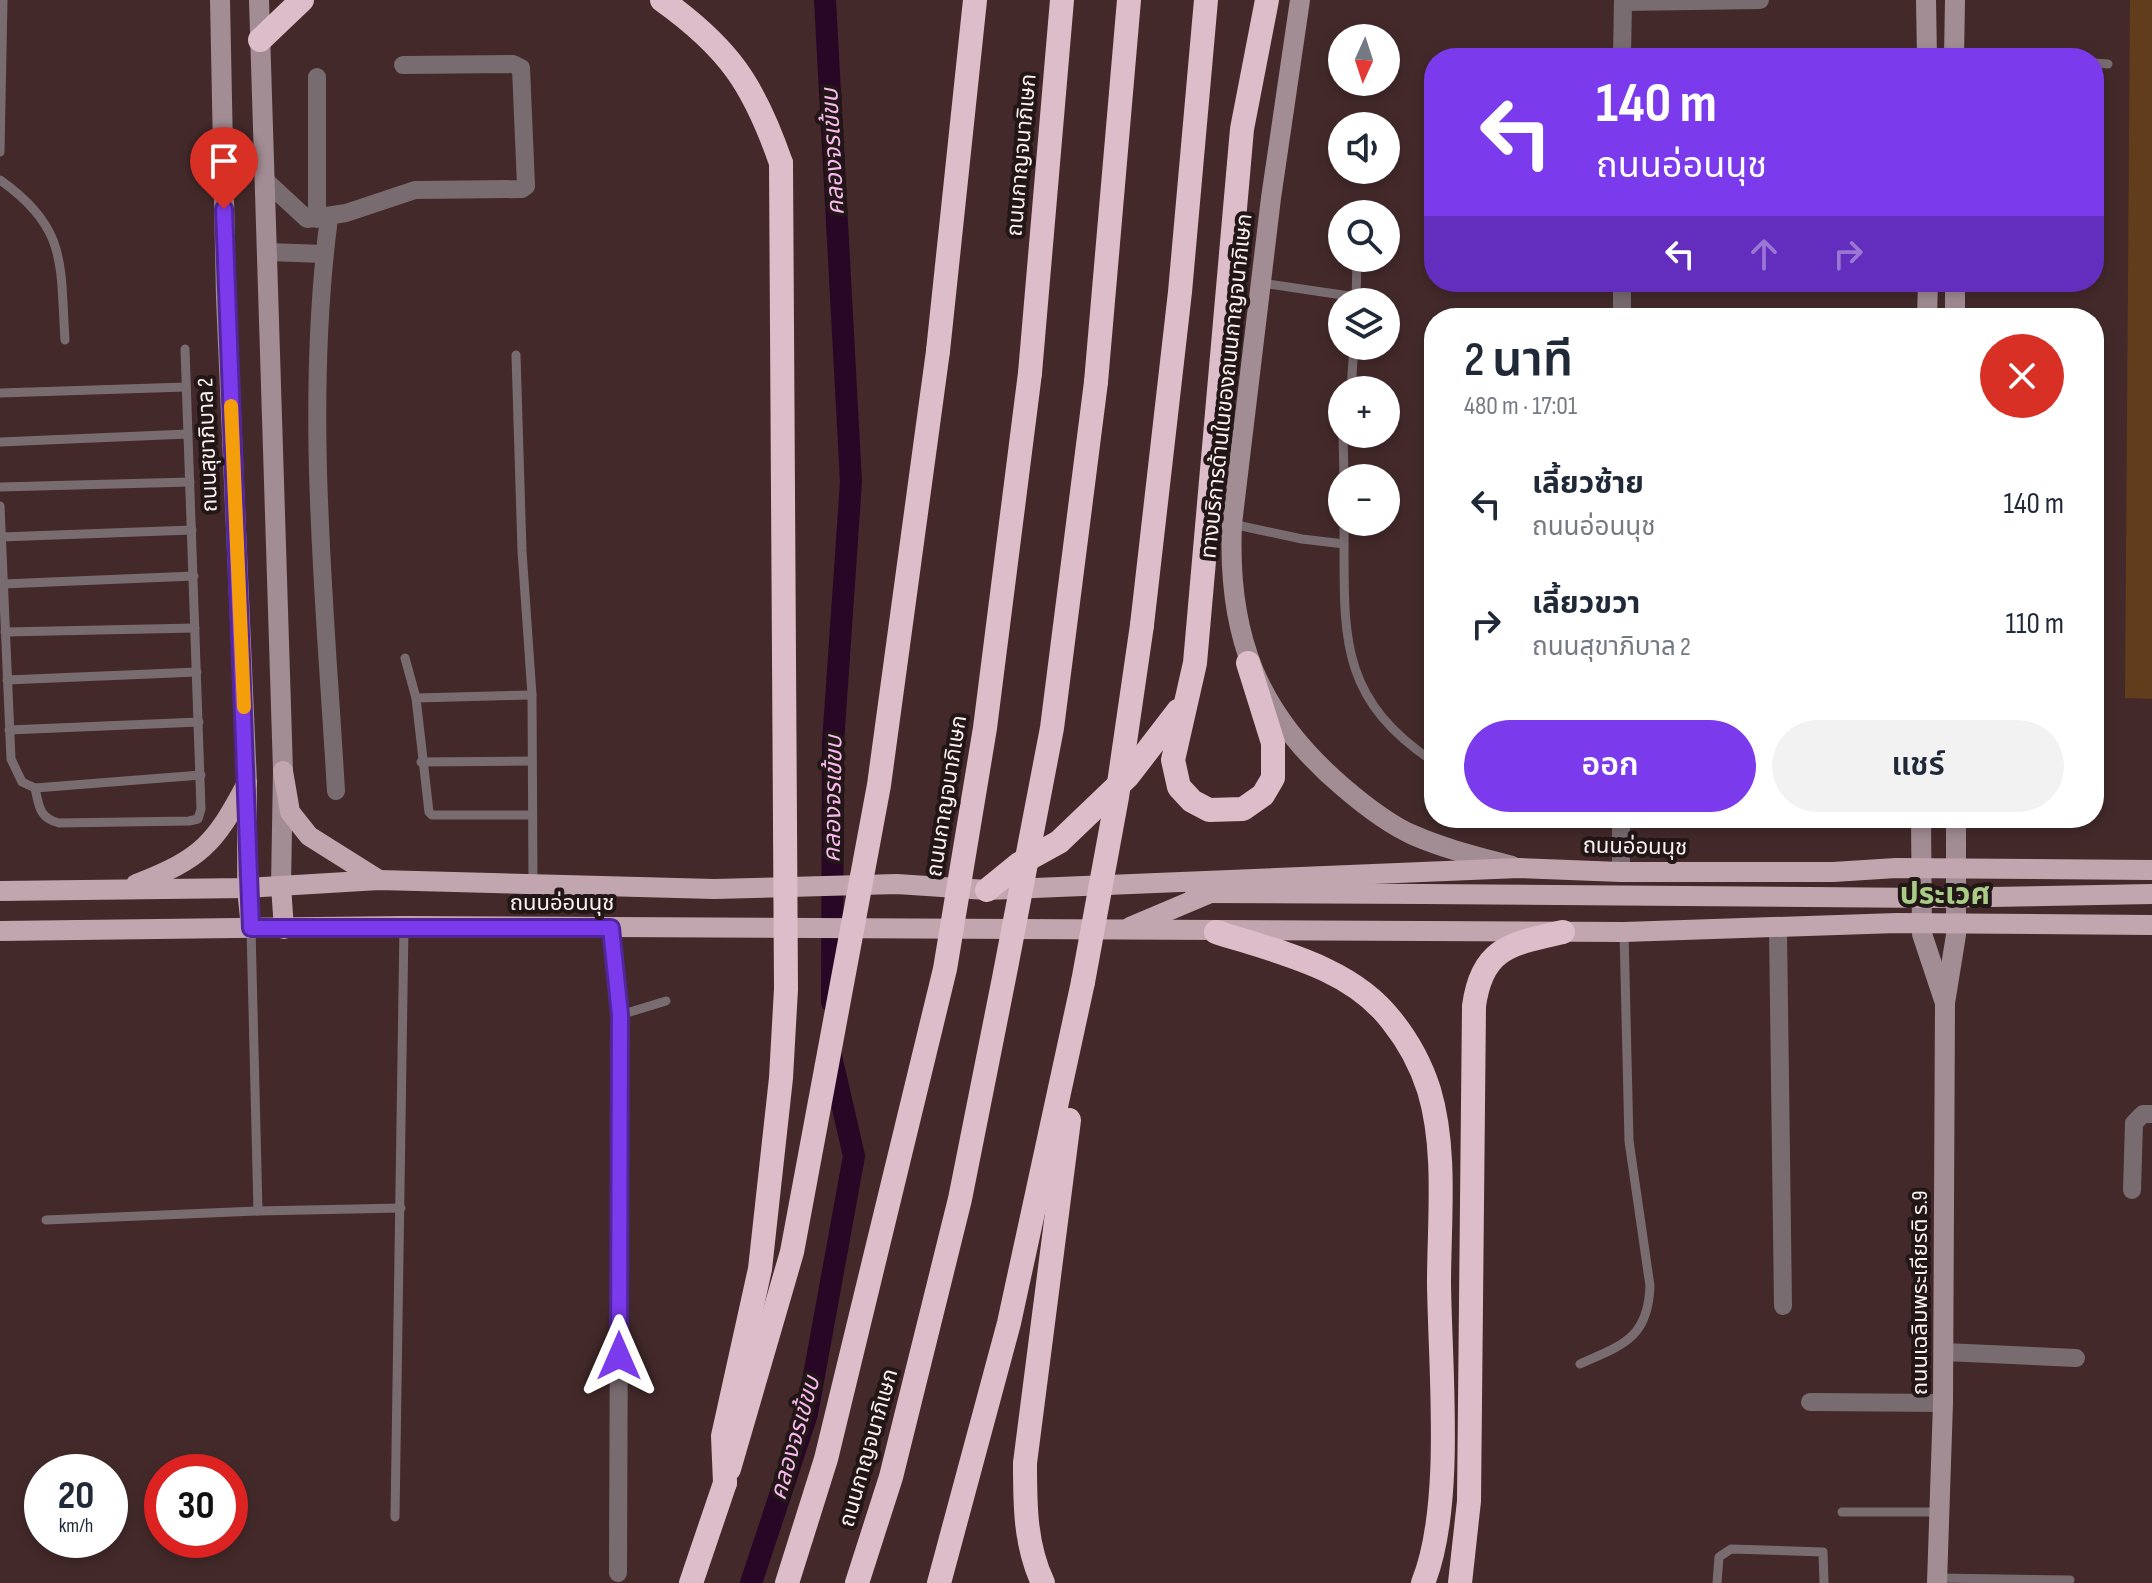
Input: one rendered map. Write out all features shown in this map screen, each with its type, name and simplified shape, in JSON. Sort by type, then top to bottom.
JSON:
[{"type":"highway","points":[[260,40],[302,0]]},
{"type":"highway","points":[[662,0],[704,30],[733,63],[764,114],[781,163],[786,989],[760,1269],[723,1436],[725,1483]]},
{"type":"highway","points":[[691,1583],[741,1439],[792,1252],[879,785],[938,351],[975,0]]},
{"type":"highway","name":"ถนนกาญจนาภิเษก","points":[[787,1583],[826,1459],[945,969],[985,728],[1030,373],[1062,0]]},
{"type":"highway","name":"ถนนกาญจนาภิเษก","points":[[857,1583],[891,1477],[960,1199],[1052,728],[1096,382],[1129,0]]},
{"type":"highway","points":[[939,1583],[1009,1323],[1083,982],[1130,716],[1180,292],[1206,0]]},
{"type":"highway","points":[[1248,663],[1273,743],[1276,768],[1263,795],[1243,809],[1218,811],[1200,806],[1185,794],[1175,780],[1175,748],[1195,663],[1242,129],[1267,0]]},
{"type":"highway","points":[[987,890],[1019,864],[1059,842],[1113,791],[1153,747],[1188,695]]},
{"type":"highway","points":[[1216,932],[1313,963],[1356,988],[1390,1018],[1411,1048],[1429,1090],[1438,1156],[1441,1500],[1433,1558],[1423,1583]]},
{"type":"highway","points":[[1461,1581],[1469,1501],[1474,1006],[1477,981],[1502,948],[1563,932]]},
{"type":"highway","points":[[1043,1583],[1034,1563],[1025,1516],[1025,1463],[1058,1213],[1083,982]]},
{"type":"main road","points":[[283,771],[290,812],[309,836],[379,880]]},
{"type":"main road","points":[[121,889],[182,866],[205,847],[225,826],[247,783]]},
{"type":"main road","name":"ถนนอ่อนนุช","points":[[0,891],[247,888],[379,880],[714,889],[897,884],[987,890],[1519,868],[1621,872],[1833,872],[1921,868],[2152,870]]},
{"type":"main road","points":[[2050,868],[2036,871],[2027,878],[2022,896],[2033,914],[2050,924]]},
{"type":"main road","points":[[1830,926],[1854,911],[1860,892],[1847,876],[1833,872]]},
{"type":"main road","name":"ถนนอ่อนนุช","points":[[1117,885],[1208,894],[1931,898],[2152,894]]},
{"type":"main road","points":[[281,886],[284,929]]},
{"type":"main road","points":[[247,888],[251,928]]},
{"type":"main road","name":"ถนนอ่อนนุช","points":[[1125,929],[1208,894]]},
{"type":"main road","name":"ถนนอ่อนนุช","points":[[0,931],[404,926],[1624,932],[1922,924],[2152,925]]},
{"type":"street","name":"ถนนสุขาภิบาล 2","points":[[220,0],[226,298],[247,783],[247,888]]},
{"type":"street","points":[[259,0],[283,771],[281,886]]},
{"type":"street","name":"ทางบริการด้านในของถนนกาญจนาภิเษก","points":[[1300,0],[1232,524],[1234,599],[1248,663],[1264,697],[1285,727],[1330,776],[1365,806],[1410,834],[1519,868]]},
{"type":"street","points":[[1622,48],[1623,1],[1760,0]]},
{"type":"street","points":[[1926,0],[1927,48]]},
{"type":"street","points":[[1954,48],[1955,0]]},
{"type":"street","points":[[266,181],[307,219],[323,218],[415,190],[526,186],[521,68],[513,64],[403,65]]},
{"type":"street","points":[[317,77],[324,254],[317,340],[316,440],[336,791]]},
{"type":"street","points":[[268,252],[324,254]]},
{"type":"street","points":[[1621,828],[1621,872]]},
{"type":"street","name":"ถนนเฉลิมพระเกียรติ ร.9","points":[[1921,828],[1922,934],[1945,1003]]},
{"type":"street","name":"ถนนเฉลิมพระเกียรติ ร.9","points":[[1937,1581],[1944,1352],[1945,1003],[1956,924],[1956,828]]},
{"type":"street","points":[[611,928],[620,1015],[618,1573]]},
{"type":"street","points":[[1778,929],[1783,1306]]},
{"type":"street","points":[[2132,1190],[2134,1123],[2143,1114],[2152,1114]]},
{"type":"street","points":[[1944,1352],[2076,1358]]},
{"type":"street","points":[[1810,1402],[1943,1403]]},
{"type":"lane","points":[[0,152],[3,0]]},
{"type":"lane","points":[[2104,64],[2108,64]]},
{"type":"lane","points":[[0,180],[30,201],[48,224],[60,261],[65,340]]},
{"type":"lane","points":[[1262,283],[1328,295]]},
{"type":"lane","points":[[35,788],[40,813],[47,820],[59,823],[198,819],[201,775],[185,349]]},
{"type":"lane","points":[[516,355],[522,565],[532,695],[533,883]]},
{"type":"lane","points":[[0,393],[186,387]]},
{"type":"lane","points":[[0,442],[188,434]]},
{"type":"lane","points":[[0,487],[190,482]]},
{"type":"lane","points":[[0,506],[9,730],[16,774],[22,782],[35,788],[201,775]]},
{"type":"lane","points":[[1232,524],[1302,539],[1344,544]]},
{"type":"lane","points":[[1,537],[192,530]]},
{"type":"lane","points":[[1344,536],[1345,614],[1355,675],[1377,713],[1424,756]]},
{"type":"lane","points":[[3,584],[194,576]]},
{"type":"lane","points":[[5,632],[195,628]]},
{"type":"lane","points":[[405,658],[416,698],[426,805],[432,815],[531,815]]},
{"type":"lane","points":[[7,680],[197,672]]},
{"type":"lane","points":[[416,698],[532,695]]},
{"type":"lane","points":[[9,730],[199,722]]},
{"type":"lane","points":[[421,762],[531,761]]},
{"type":"lane","points":[[395,1517],[404,926]]},
{"type":"lane","points":[[251,928],[258,1211]]},
{"type":"lane","points":[[1580,1364],[1625,1346],[1649,1308],[1650,1286],[1629,1141],[1624,932]]},
{"type":"lane","points":[[620,1015],[666,1001]]},
{"type":"lane","points":[[46,1220],[401,1208]]},
{"type":"lane","points":[[1842,1512],[1940,1512]]},
{"type":"lane","points":[[1717,1583],[1719,1557],[1731,1549],[1823,1552],[1824,1583]]},
{"type":"lane","points":[[1937,1581],[2070,1580]]},
{"type":"shaded area","points":[[2130,0],[2152,0],[2152,699],[2125,698]]},
{"type":"waterway","name":"คลองจรเข้ขบ","points":[[825,0],[851,482],[833,743],[832,1002]]},
{"type":"waterway","name":"คลองจรเข้ขบ","points":[[751,1583],[807,1414],[854,1156],[831,1056]]},
{"type":"slow traffic","points":[[231,406],[244,707]]},
{"type":"district","name":"ประเวศ","points":[[1945,895]]},
{"type":"route","points":[[224,209],[247,783],[247,888],[251,928],[611,928],[620,1015],[619,1356]]}]
